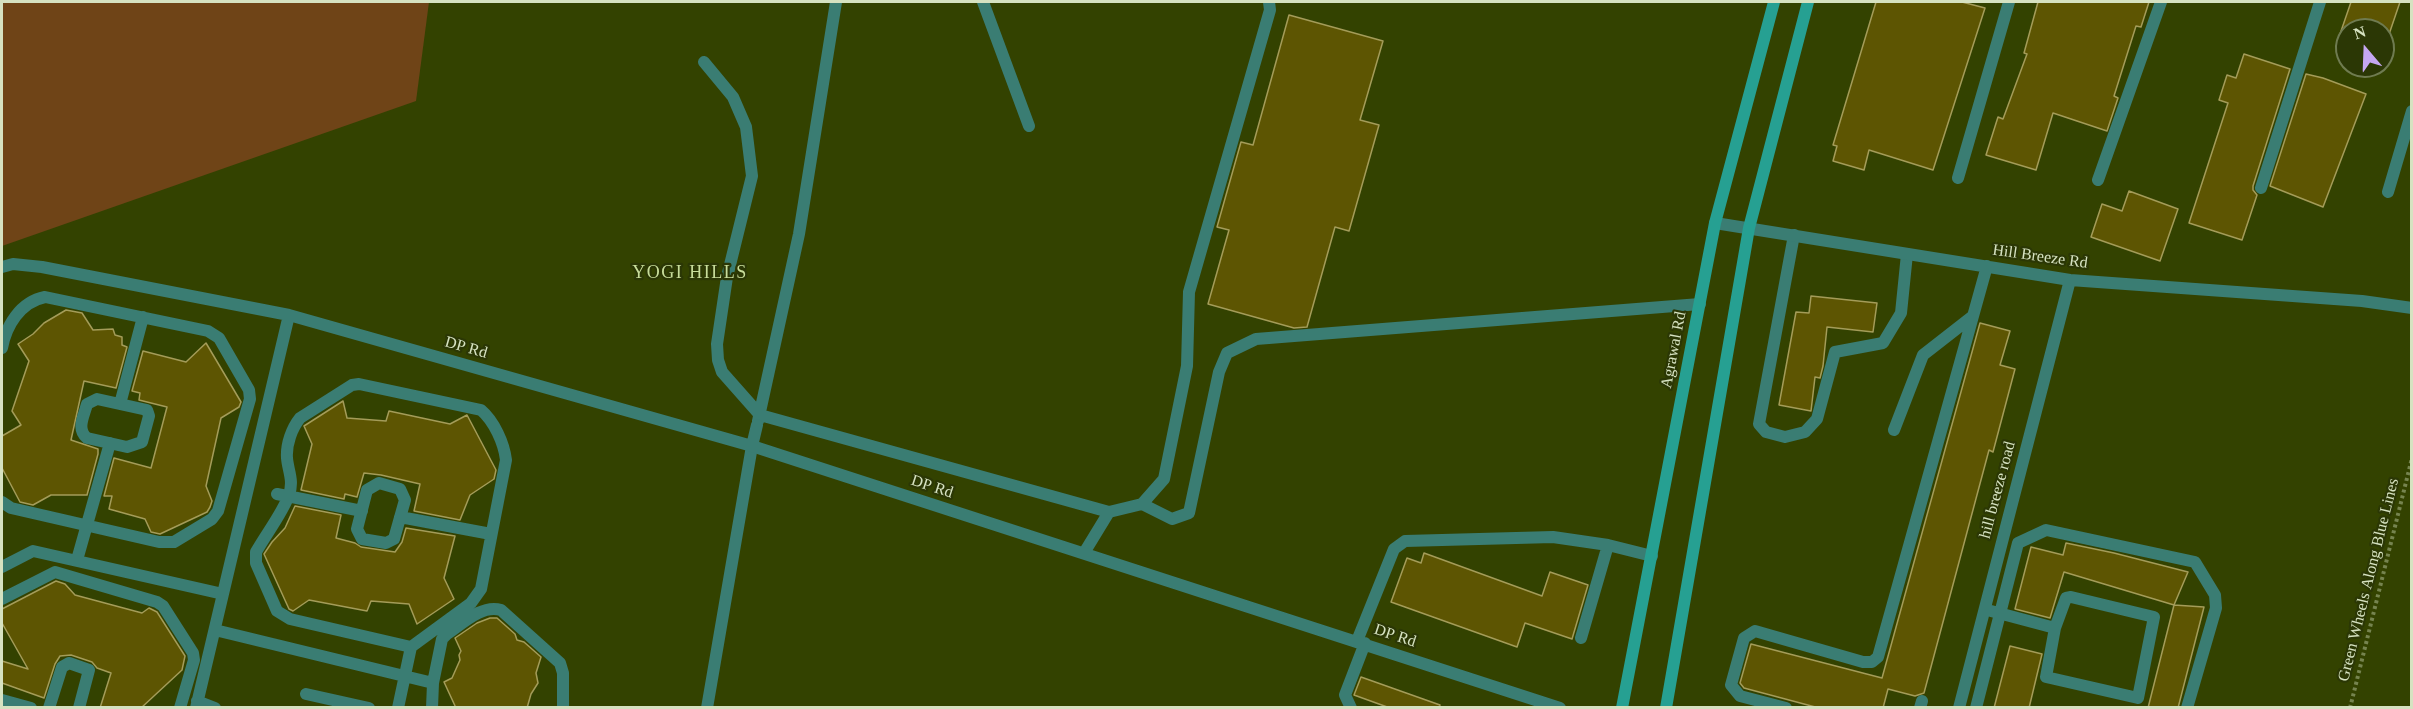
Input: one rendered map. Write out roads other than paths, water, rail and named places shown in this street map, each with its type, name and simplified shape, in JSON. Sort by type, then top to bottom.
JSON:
[{"type":"street","points":[[707,708],[752,446],[799,234],[836,2]]},
{"type":"street","points":[[983,2],[1029,126]]},
{"type":"street","points":[[704,62],[733,97],[746,127],[752,176],[728,277],[717,345],[722,372],[759,420],[1109,512],[1142,504],[1164,479],[1186,366],[1190,292],[1270,10],[1269,2]]},
{"type":"street","name":"Agrawal Rd","points":[[1622,708],[1715,223],[1774,2]]},
{"type":"street","points":[[1666,708],[1749,228],[1808,2]]},
{"type":"street","points":[[1958,178],[2009,2]]},
{"type":"street","points":[[2098,180],[2161,2]]},
{"type":"street","points":[[2261,188],[2319,2]]},
{"type":"street","points":[[2388,192],[2412,111]]},
{"type":"street","name":"Hill Breeze Rd","points":[[1715,223],[2070,280],[2362,301],[2412,308]]},
{"type":"street","points":[[1794,235],[1759,424],[1766,432],[1785,437],[1805,432],[1817,419],[1835,352],[1883,343],[1901,313],[1907,254]]},
{"type":"street","name":"DP Rd","points":[[2,267],[13,264],[42,267],[289,315],[752,446],[1361,642],[1523,702],[1560,708]]},
{"type":"street","points":[[1786,708],[1740,696],[1733,690],[1731,685],[1744,638],[1755,631],[1863,662],[1872,662],[1878,657],[1987,266]]},
{"type":"street","name":"hill breeze road","points":[[1959,708],[2070,280]]},
{"type":"street","points":[[2,348],[9,324],[28,303],[38,298],[45,297],[143,317],[213,333],[219,338],[249,390],[250,399],[221,504],[212,519],[174,542],[159,542],[86,526],[11,508],[2,502]]},
{"type":"street","points":[[1142,504],[1172,519],[1189,513],[1219,372],[1227,353],[1256,339],[1700,304]]},
{"type":"street","points":[[214,708],[197,704],[289,315]]},
{"type":"street","points":[[1894,430],[1923,355],[1973,316]]},
{"type":"street","points":[[120,404],[143,317]]},
{"type":"street","points":[[398,708],[411,647],[477,597],[481,589],[506,460],[505,450],[487,415],[481,410],[359,384],[352,385],[300,418],[294,426],[287,449],[292,480],[256,552],[256,563],[281,615],[411,647]]},
{"type":"street","points":[[97,399],[120,404],[147,410],[149,416],[142,442],[127,447],[87,438],[81,432],[87,404],[97,399]]},
{"type":"street","points":[[77,560],[110,443]]},
{"type":"street","points":[[379,483],[400,489],[403,493],[405,500],[400,517],[394,539],[386,543],[362,539],[358,535],[357,529],[367,490],[379,483]]},
{"type":"street","points":[[283,495],[362,511]]},
{"type":"street","points":[[1084,553],[1109,512]]},
{"type":"street","points":[[400,517],[491,534]]},
{"type":"street","points":[[1976,708],[2018,543],[2046,530],[2195,562],[2215,595],[2216,608],[2187,708]]},
{"type":"street","points":[[1351,708],[1345,695],[1361,642],[1394,549],[1405,542],[1553,537],[1608,545],[1652,556]]},
{"type":"street","points":[[1581,638],[1608,545]]},
{"type":"street","points":[[2,567],[33,551],[223,594]]},
{"type":"street","points":[[2,599],[55,572],[157,602],[163,606],[193,653],[194,660],[180,708]]},
{"type":"street","points":[[2071,597],[2154,617],[2138,698],[2046,677],[2055,628],[2063,602],[2066,598],[2071,597]]},
{"type":"street","points":[[432,708],[433,683],[442,639],[484,610],[494,608],[501,610],[560,663],[563,673],[563,708]]},
{"type":"street","points":[[1984,610],[2055,628]]},
{"type":"street","points":[[214,630],[433,683]]},
{"type":"street","points":[[49,708],[62,667],[69,663],[89,669],[79,708]]},
{"type":"street","points":[[306,694],[369,708]]},
{"type":"street","points":[[2,700],[22,707]]},
{"type":"district","name":"YOGI HILLS","points":[[690,273]]}]
